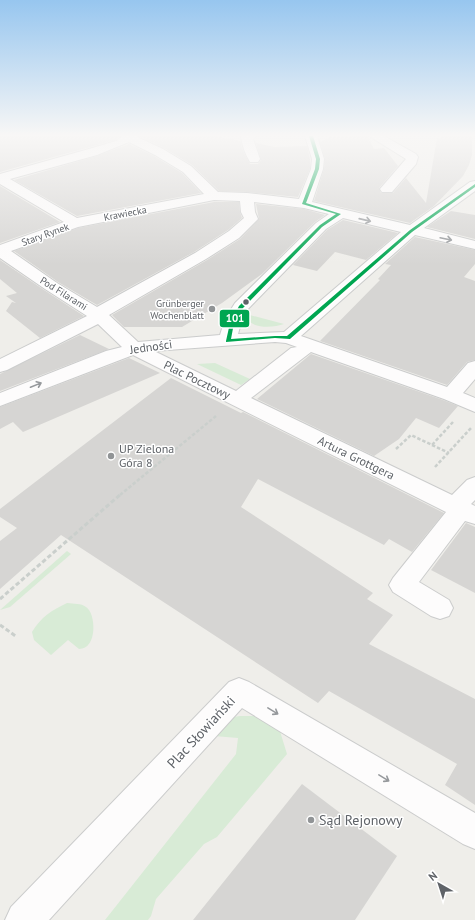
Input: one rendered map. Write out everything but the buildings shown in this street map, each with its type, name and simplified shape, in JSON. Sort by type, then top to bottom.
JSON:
[{"type":"street","name":"Stary Rynek","points":[[2,179],[76,223]]},
{"type":"street","points":[[196,179],[214,196]]},
{"type":"street","points":[[304,204],[314,179]]},
{"type":"street","points":[[387,189],[396,179]]},
{"type":"street","points":[[288,338],[411,231],[475,185]]},
{"type":"street","name":"Krawiecka","points":[[76,223],[214,196],[247,197],[304,204],[339,214]]},
{"type":"street","points":[[0,366],[99,315],[154,284],[244,228],[251,219],[248,212],[247,197]]},
{"type":"street","points":[[228,341],[228,330],[232,319],[241,307],[321,226],[339,214],[475,245]]},
{"type":"street","name":"Stary Rynek","points":[[0,250],[76,223]]},
{"type":"street","name":"Pod Filarami","points":[[0,250],[99,315],[136,348]]},
{"type":"street","name":"Jedności","points":[[0,400],[113,355],[144,346],[275,337],[288,338],[451,394],[475,406]]},
{"type":"street","name":"Plac Pocztowy","points":[[136,348],[237,400],[298,352],[303,351]]},
{"type":"street","points":[[451,394],[475,367]]},
{"type":"street","name":"Artura Grottgera","points":[[237,400],[464,511]]},
{"type":"street","points":[[440,608],[402,584],[464,511],[475,485]]},
{"type":"street","name":"Plac Słowiański","points":[[24,920],[239,692],[475,832]]},
{"type":"path","points":[[0,600],[100,511],[237,400]]},
{"type":"path","points":[[432,445],[457,418]]},
{"type":"path","points":[[416,488],[475,424]]},
{"type":"path","points":[[375,468],[411,435],[449,453]]},
{"type":"path","points":[[0,625],[17,637]]},
{"type":"green space","points":[[246,314],[284,324],[268,327],[256,325],[251,323]]},
{"type":"green space","points":[[215,363],[250,379],[241,385],[197,364]]},
{"type":"green space","points":[[67,551],[71,554],[10,607],[0,610]]},
{"type":"green space","points":[[67,603],[82,605],[89,611],[92,616],[93,623],[92,637],[90,643],[79,649],[68,640],[51,655],[34,640],[32,632],[47,614]]},
{"type":"green space","points":[[258,716],[279,728],[287,754],[217,837],[204,844],[156,899],[151,916],[148,920],[105,920],[236,754],[238,738],[214,736],[228,718]]},
{"type":"transit line","name":"101","points":[[313,179],[304,204],[339,214]]},
{"type":"transit line","name":"101","points":[[339,214],[321,226],[241,307],[232,323],[228,341],[275,337],[288,338],[411,231],[475,185]]},
{"type":"place","name":"Grünberger Wochenblatt","points":[[212,309]]},
{"type":"place","name":"UP Zielona Góra 8","points":[[111,456]]},
{"type":"place","name":"Sąd Rejonowy","points":[[311,820]]}]
